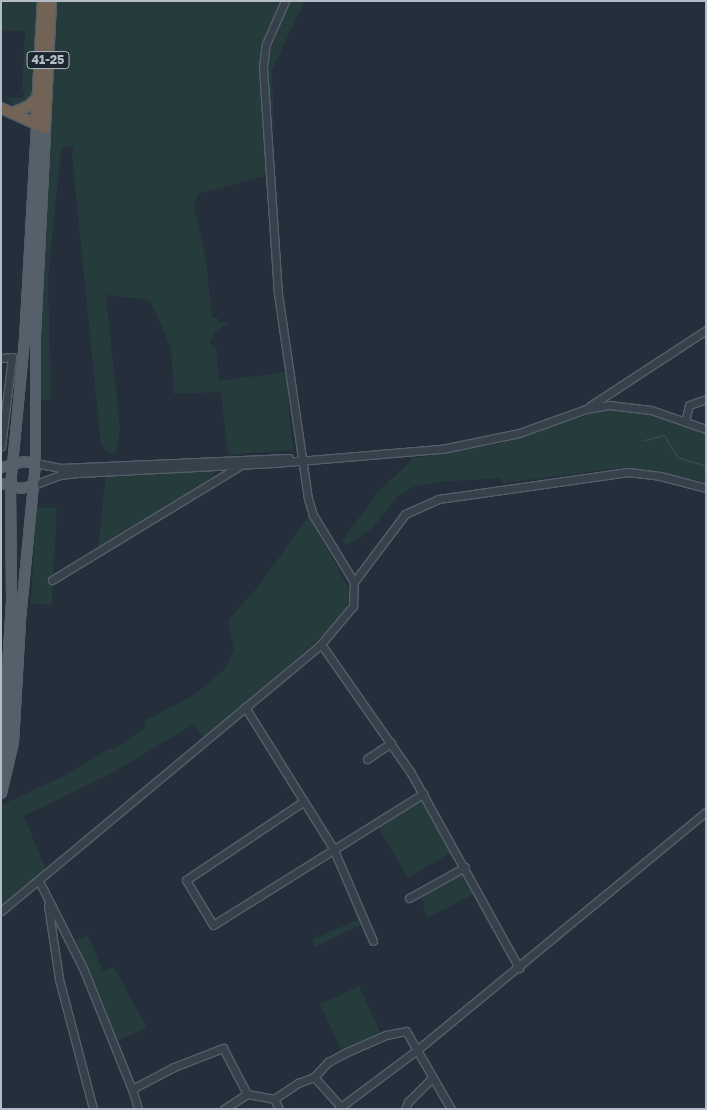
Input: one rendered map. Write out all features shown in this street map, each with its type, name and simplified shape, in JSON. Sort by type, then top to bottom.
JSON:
[{"type":"highway","name":"41-25","points":[[41,122],[39,96],[43,1]]},
{"type":"highway","name":"41-25","points":[[41,122],[51,1]]},
{"type":"highway","points":[[12,113],[29,106],[39,96]]},
{"type":"highway","points":[[1,108],[41,122]]},
{"type":"main road","name":"41-25","points":[[11,464],[23,350],[41,122]]},
{"type":"main road","name":"41-25","points":[[34,463],[35,336],[41,122]]},
{"type":"main road","points":[[1,467],[22,461],[34,463],[20,619],[13,742],[1,794]]},
{"type":"main road","points":[[1,764],[11,599],[5,484],[11,464]]},
{"type":"main road","points":[[5,484],[21,488],[33,484]]},
{"type":"street","points":[[1,910],[39,881],[321,644],[349,614],[355,596],[354,582],[313,515],[302,459],[278,294],[264,92],[264,53],[285,1]]},
{"type":"street","points":[[33,484],[67,474],[240,465],[460,446],[519,433],[586,409],[706,330]]},
{"type":"street","points":[[1,358],[12,357],[23,350]]},
{"type":"street","points":[[1,446],[12,357]]},
{"type":"street","points":[[685,422],[689,405],[706,399]]},
{"type":"street","points":[[586,409],[630,405],[706,429]]},
{"type":"street","points":[[34,463],[60,468],[274,457],[302,459]]},
{"type":"street","points":[[52,580],[240,465]]},
{"type":"street","points":[[354,582],[405,514],[438,499],[628,472],[660,476],[706,488]]},
{"type":"street","points":[[321,644],[391,743],[423,794],[465,867],[519,968]]},
{"type":"street","points":[[246,707],[332,848],[372,941]]},
{"type":"street","points":[[367,759],[391,743]]},
{"type":"street","points":[[304,800],[186,880],[213,925],[332,848],[423,794]]},
{"type":"street","points":[[314,1077],[339,1107],[417,1050],[519,968],[706,812]]},
{"type":"street","points":[[410,898],[465,867]]},
{"type":"street","points":[[39,881],[83,968],[132,1089],[138,1109]]},
{"type":"street","points":[[47,900],[59,979],[93,1109]]},
{"type":"street","points":[[228,1108],[247,1094],[274,1099],[298,1083],[314,1077],[332,1060],[392,1034],[406,1031],[451,1109]]},
{"type":"street","points":[[132,1089],[174,1067],[223,1048],[247,1094]]},
{"type":"street","points":[[405,1109],[408,1102],[433,1077]]},
{"type":"street","points":[[274,1099],[279,1109]]},
{"type":"green space","points":[[1,1],[39,1],[31,98],[15,108],[5,97],[23,98],[25,91],[22,90],[25,31],[1,30]]},
{"type":"green space","points":[[56,1],[282,1],[259,60],[266,176],[198,194],[194,207],[206,260],[212,318],[218,318],[218,323],[230,322],[214,334],[210,343],[216,349],[219,381],[286,372],[293,450],[228,455],[221,392],[174,394],[171,348],[150,300],[106,295],[120,428],[116,454],[107,452],[101,444],[72,155],[74,146],[63,147],[61,151],[48,278],[51,399],[40,400],[40,341]]},
{"type":"green space","points":[[288,1],[305,1],[272,69],[274,131],[269,121],[268,58]]},
{"type":"green space","points":[[617,409],[660,417],[706,432],[706,482],[645,470],[619,468],[504,483],[500,478],[441,482],[413,487],[397,497],[372,529],[345,546],[342,541],[377,493],[414,458],[498,444],[599,411]]},
{"type":"green space","points":[[217,470],[206,481],[98,548],[106,474]]},
{"type":"green space","points":[[36,507],[57,508],[52,605],[31,604]]},
{"type":"green space","points":[[309,516],[348,587],[349,601],[344,611],[317,641],[204,738],[194,724],[114,772],[24,816],[46,870],[1,907],[1,805],[64,776],[110,748],[113,750],[146,727],[144,721],[191,697],[226,668],[234,648],[228,620],[257,588]]},
{"type":"green space","points":[[420,799],[451,853],[408,878],[377,824]]},
{"type":"green space","points":[[464,873],[476,893],[427,918],[421,896]]},
{"type":"green space","points":[[343,875],[362,924],[315,947],[312,939],[358,920],[341,877]]},
{"type":"green space","points":[[88,935],[103,971],[114,967],[147,1028],[116,1041],[76,940]]},
{"type":"green space","points":[[359,986],[381,1033],[342,1051],[320,1004]]},
{"type":"waterway","points":[[644,440],[664,435],[677,457],[706,466]]}]
